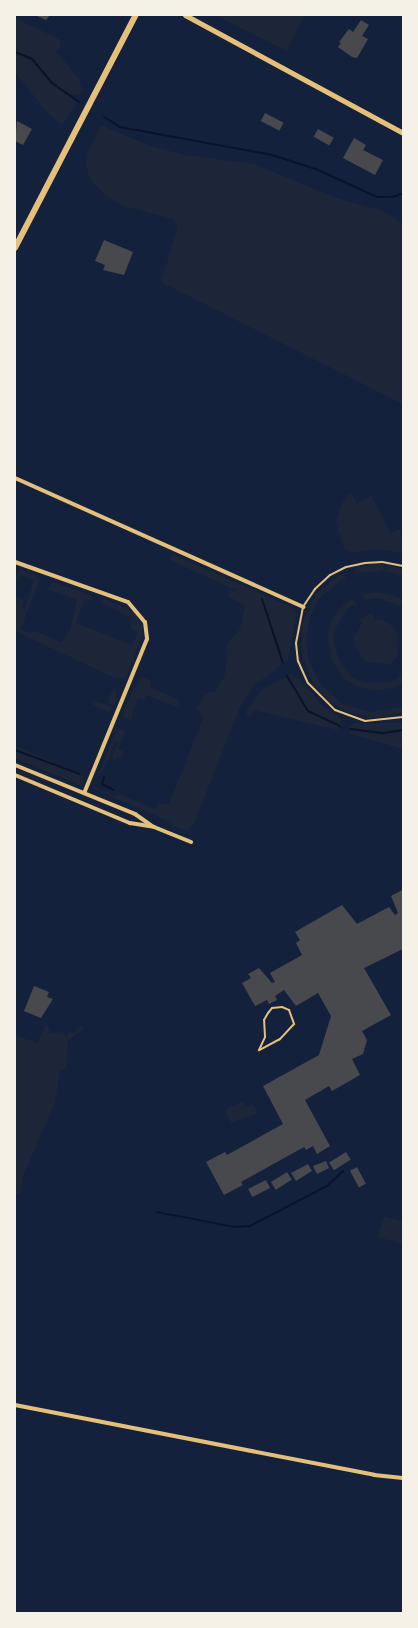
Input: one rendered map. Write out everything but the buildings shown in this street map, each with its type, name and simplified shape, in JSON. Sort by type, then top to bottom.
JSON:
[{"type":"main road","points":[[15,248],[136,15]]},
{"type":"main road","points":[[185,15],[403,133]]},
{"type":"street","points":[[15,478],[303,607]]},
{"type":"street","points":[[15,562],[128,602],[145,622],[147,639],[84,793]]},
{"type":"street","points":[[15,764],[135,814],[154,827],[191,842]]},
{"type":"street","points":[[15,776],[130,823],[154,827]]},
{"type":"street","points":[[15,1405],[374,1475],[403,1478]]},
{"type":"lane","points":[[403,566],[382,562],[346,567],[321,582],[303,607],[297,633],[298,661],[317,695],[335,710],[357,719],[383,721],[403,717]]},
{"type":"lane","points":[[272,1008],[288,1010],[294,1024],[290,1032],[258,1050],[265,1037],[268,1013],[272,1008]]},
{"type":"shaded area","points":[[218,15],[305,15],[287,51],[217,16]]},
{"type":"shaded area","points":[[15,18],[59,39],[61,46],[57,52],[79,79],[82,89],[81,94],[68,95],[77,103],[62,125],[46,111],[15,72]]},
{"type":"shaded area","points":[[100,125],[151,146],[185,155],[254,164],[336,198],[384,211],[403,224],[403,404],[161,282],[178,226],[173,219],[123,206],[106,196],[90,179],[86,165],[88,153]]},
{"type":"shaded area","points":[[350,492],[357,504],[371,496],[391,533],[400,529],[403,553],[376,549],[351,553],[344,548],[336,522],[342,503]]},
{"type":"shaded area","points":[[172,554],[289,606],[297,613],[288,660],[256,684],[242,702],[194,823],[187,830],[174,827],[166,820],[94,789],[94,786],[114,796],[119,794],[155,809],[158,804],[169,804],[202,721],[202,716],[196,708],[206,693],[215,692],[225,675],[228,643],[240,629],[245,606],[228,596],[230,590],[238,591],[170,560]]},
{"type":"shaded area","points":[[384,564],[383,571],[357,573],[355,578],[356,567]]},
{"type":"shaded area","points":[[386,565],[403,569],[403,576],[385,571]]},
{"type":"shaded area","points":[[21,569],[40,578],[21,629],[29,633],[35,631],[61,642],[70,630],[77,600],[49,590],[44,594],[53,582],[91,595],[93,600],[84,601],[76,623],[132,645],[138,632],[131,629],[131,618],[100,602],[104,599],[134,612],[142,625],[142,636],[126,678],[115,678],[15,631],[15,596],[24,600],[22,608],[25,609],[34,580],[20,575],[18,579],[15,578]]},
{"type":"shaded area","points":[[339,575],[345,576],[347,582],[343,579],[318,599],[310,618],[306,640],[309,661],[321,685],[344,705],[372,712],[403,706],[403,713],[376,718],[351,713],[329,701],[311,680],[301,651],[302,622],[317,593]]},
{"type":"shaded area","points":[[362,589],[364,594],[378,592],[398,597],[403,600],[403,607],[378,598],[367,599],[367,605]]},
{"type":"shaded area","points":[[350,593],[358,608],[353,604],[335,629],[333,639],[339,661],[352,677],[365,683],[390,682],[399,677],[398,670],[403,676],[403,682],[397,687],[375,691],[362,688],[345,680],[331,659],[328,635],[330,624],[337,611],[352,598]]},
{"type":"shaded area","points":[[372,613],[375,620],[381,619],[394,627],[397,635],[398,656],[390,665],[365,661],[355,646],[354,638],[362,623],[360,619]]},
{"type":"shaded area","points":[[290,674],[302,681],[323,706],[342,719],[338,730],[254,710],[252,716],[247,716],[247,710],[264,688]]},
{"type":"shaded area","points":[[141,676],[151,681],[150,687],[181,701],[178,703],[181,709],[147,695],[144,700],[138,698],[131,718],[133,721],[124,717],[123,711]]},
{"type":"shaded area","points":[[114,687],[118,696],[114,706],[107,702]]},
{"type":"shaded area","points":[[92,700],[113,709],[108,712],[93,705]]},
{"type":"shaded area","points":[[354,723],[403,723],[403,749],[351,734],[349,727]]},
{"type":"shaded area","points":[[117,728],[130,734],[125,732],[118,749],[123,751],[121,759],[116,757],[114,761],[112,756],[118,743],[115,741],[107,763],[97,779]]},
{"type":"shaded area","points":[[15,746],[80,773],[84,781],[79,785],[15,758]]},
{"type":"shaded area","points":[[19,770],[60,787],[15,772]]},
{"type":"shaded area","points":[[46,1024],[51,1033],[62,1032],[67,1037],[69,1032],[74,1033],[81,1026],[84,1029],[68,1040],[66,1069],[60,1071],[55,1102],[23,1176],[20,1195],[15,1194],[15,1035],[37,1043]]},
{"type":"shaded area","points":[[243,1101],[246,1107],[253,1104],[258,1113],[231,1123],[225,1110]]},
{"type":"shaded area","points":[[384,1216],[403,1222],[403,1244],[378,1237]]},
{"type":"waterway","points":[[15,52],[32,59],[52,83],[79,102]]},
{"type":"waterway","points":[[104,117],[120,127],[272,155],[316,169],[377,197],[393,197],[403,193]]},
{"type":"waterway","points":[[262,599],[283,663]]},
{"type":"waterway","points":[[287,676],[308,711],[340,726]]},
{"type":"waterway","points":[[350,729],[384,733],[403,730]]},
{"type":"waterway","points":[[15,750],[80,774]]},
{"type":"waterway","points":[[104,777],[102,784],[114,790]]},
{"type":"waterway","points":[[157,1212],[234,1227],[250,1226],[327,1186],[343,1171]]}]
